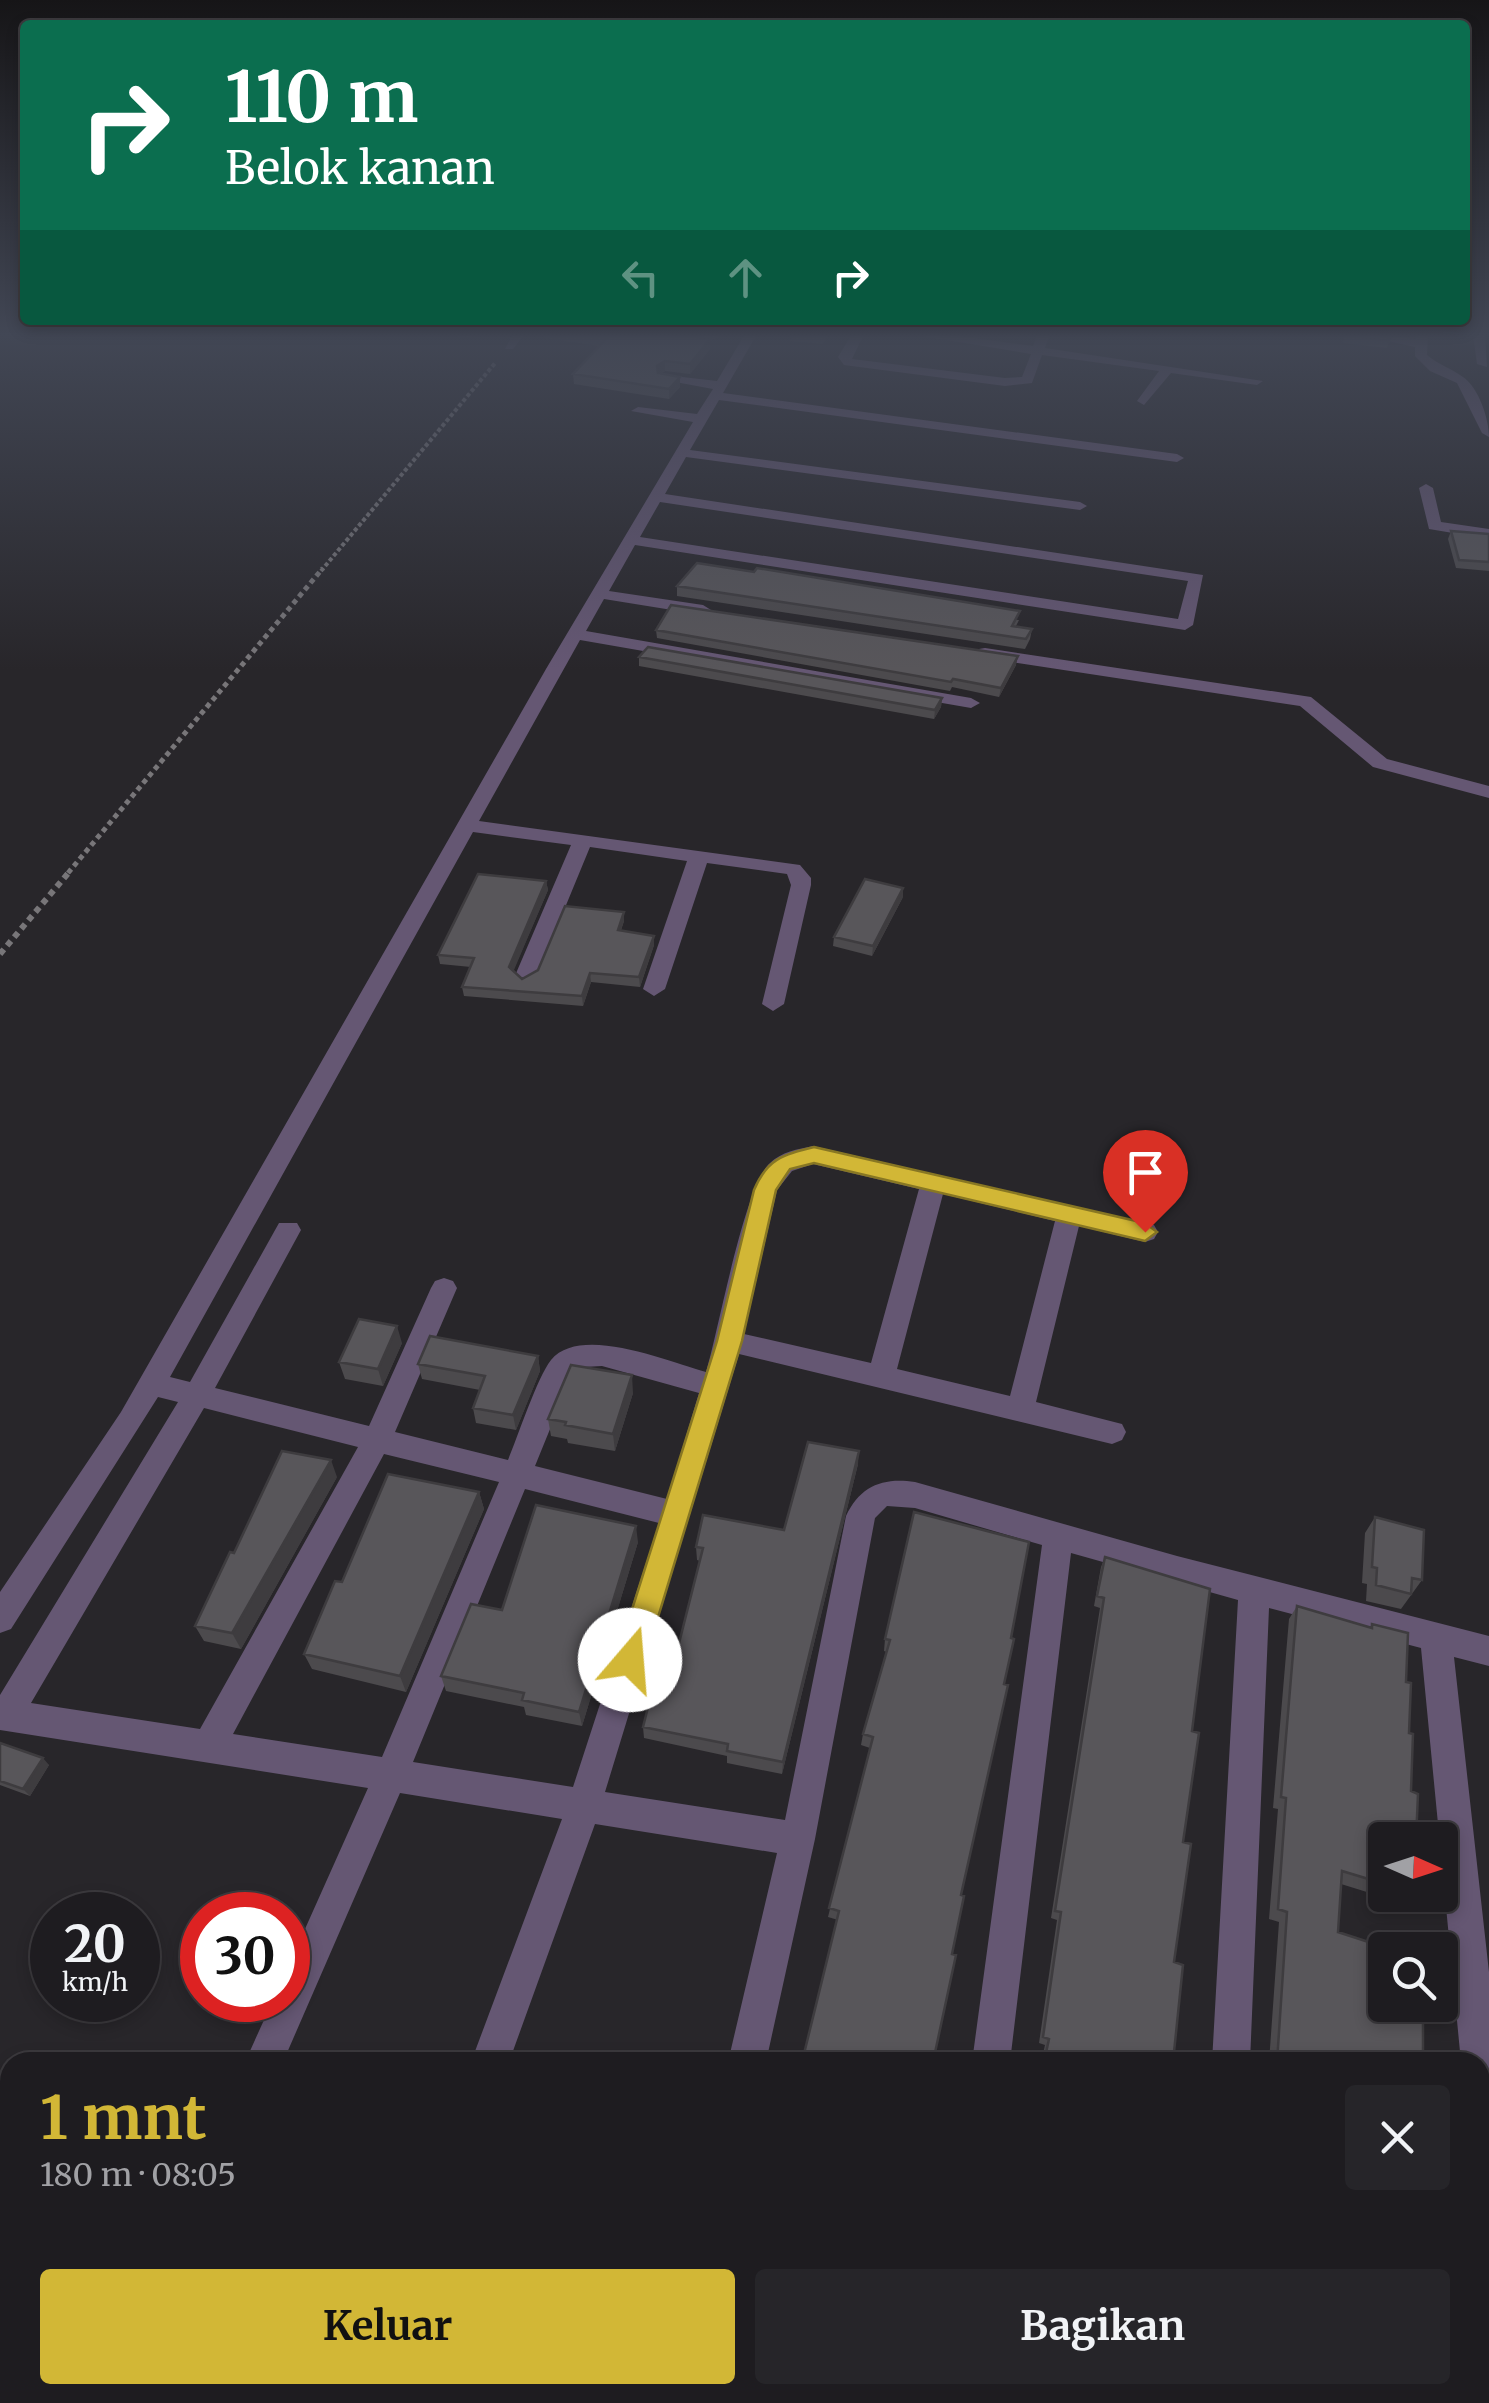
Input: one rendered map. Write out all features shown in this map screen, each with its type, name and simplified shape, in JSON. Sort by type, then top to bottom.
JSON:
[{"type":"street","points":[[0,1619],[152,1384],[576,634],[687,446]]},
{"type":"street","points":[[1098,446],[1177,458]]},
{"type":"street","points":[[684,453],[1080,506]]},
{"type":"street","points":[[1426,488],[1434,526],[1489,534]]},
{"type":"street","points":[[628,548],[1185,624],[1196,578],[658,497]]},
{"type":"street","points":[[628,548],[1010,615]]},
{"type":"street","points":[[600,594],[715,612]]},
{"type":"street","points":[[576,634],[971,703]]},
{"type":"street","points":[[964,650],[1291,697],[1318,707],[1380,763],[1489,792]]},
{"type":"street","points":[[468,825],[798,872],[801,886],[772,1004]]},
{"type":"street","points":[[525,978],[583,841]]},
{"type":"street","points":[[654,990],[698,856]]},
{"type":"street","points":[[494,2052],[584,1806],[677,1514],[729,1341],[772,1173],[783,1163],[814,1155],[1145,1232]]},
{"type":"street","points":[[881,1377],[932,1184]]},
{"type":"street","points":[[1020,1410],[1068,1215]]},
{"type":"street","points":[[288,1230],[197,1395],[3,1714],[798,1838]]},
{"type":"street","points":[[209,1745],[377,1440],[444,1288]]},
{"type":"street","points":[[729,1341],[1112,1432]]},
{"type":"street","points":[[268,2052],[392,1776],[561,1368],[577,1356],[602,1354],[715,1386]]},
{"type":"street","points":[[152,1384],[677,1514]]},
{"type":"street","points":[[749,2052],[798,1838],[861,1516],[866,1505],[884,1492],[899,1492],[1489,1650]]},
{"type":"street","points":[[991,2052],[1058,1537]]},
{"type":"street","points":[[1231,2052],[1254,1590]]},
{"type":"street","points":[[1436,1637],[1479,2052]]},
{"type":"path","points":[[0,954],[425,446]]},
{"type":"building","points":[[1451,531],[1489,534],[1489,562],[1459,560]]},
{"type":"building","points":[[697,563],[754,572],[757,568],[1020,611],[1012,626],[1032,629],[1026,639],[677,586]]},
{"type":"building","points":[[671,605],[1018,656],[1001,688],[953,679],[951,682],[656,630]]},
{"type":"building","points":[[648,647],[942,698],[935,710],[639,657]]},
{"type":"building","points":[[478,874],[546,881],[509,967],[522,979],[538,970],[565,906],[624,912],[618,930],[654,936],[639,977],[590,973],[582,996],[462,987],[474,958],[438,955]]},
{"type":"building","points":[[865,879],[903,888],[873,946],[834,937]]},
{"type":"building","points":[[359,1319],[397,1326],[378,1369],[339,1362]]},
{"type":"building","points":[[430,1336],[538,1356],[513,1415],[473,1408],[485,1376],[418,1364]]},
{"type":"building","points":[[571,1365],[632,1375],[613,1434],[548,1419]]},
{"type":"building","points":[[808,1442],[859,1451],[783,1762],[727,1751],[728,1744],[643,1727],[661,1656],[675,1659],[703,1548],[696,1547],[703,1515],[784,1530]]},
{"type":"building","points":[[282,1451],[331,1460],[232,1633],[195,1626],[230,1552],[234,1553]]},
{"type":"building","points":[[388,1474],[479,1492],[400,1676],[304,1654],[335,1581],[342,1582]]},
{"type":"building","points":[[536,1505],[636,1526],[579,1712],[522,1700],[524,1693],[441,1676],[471,1604],[502,1610]]},
{"type":"building","points":[[914,1512],[1029,1542],[1004,1684],[1008,1685],[961,1895],[964,1896],[952,1954],[956,1955],[935,2052],[804,2052],[839,1911],[829,1908],[873,1737],[863,1734],[890,1640],[885,1639]]},
{"type":"building","points":[[1375,1517],[1424,1530],[1422,1580],[1412,1578],[1411,1594],[1376,1585],[1377,1568],[1372,1567]]},
{"type":"building","points":[[1105,1557],[1210,1589],[1192,1731],[1199,1733],[1183,1842],[1191,1844],[1174,1962],[1183,1965],[1174,2052],[1046,2052],[1049,2039],[1043,2037],[1061,1912],[1055,1911],[1104,1598],[1097,1596]]},
{"type":"building","points":[[1297,1606],[1372,1628],[1372,1624],[1408,1633],[1406,1682],[1411,1683],[1409,1733],[1413,1734],[1411,1791],[1418,1794],[1417,1822],[1368,1822],[1368,1879],[1342,1871],[1338,1932],[1368,1942],[1368,2022],[1423,2022],[1423,2052],[1278,2052],[1287,1912],[1278,1909],[1286,1798],[1281,1797]]},
{"type":"building","points":[[0,1743],[43,1758],[23,1789],[0,1781]]},
{"type":"route","points":[[630,1660],[729,1341],[765,1190],[772,1173],[783,1163],[798,1156],[814,1155],[1145,1232]]}]
